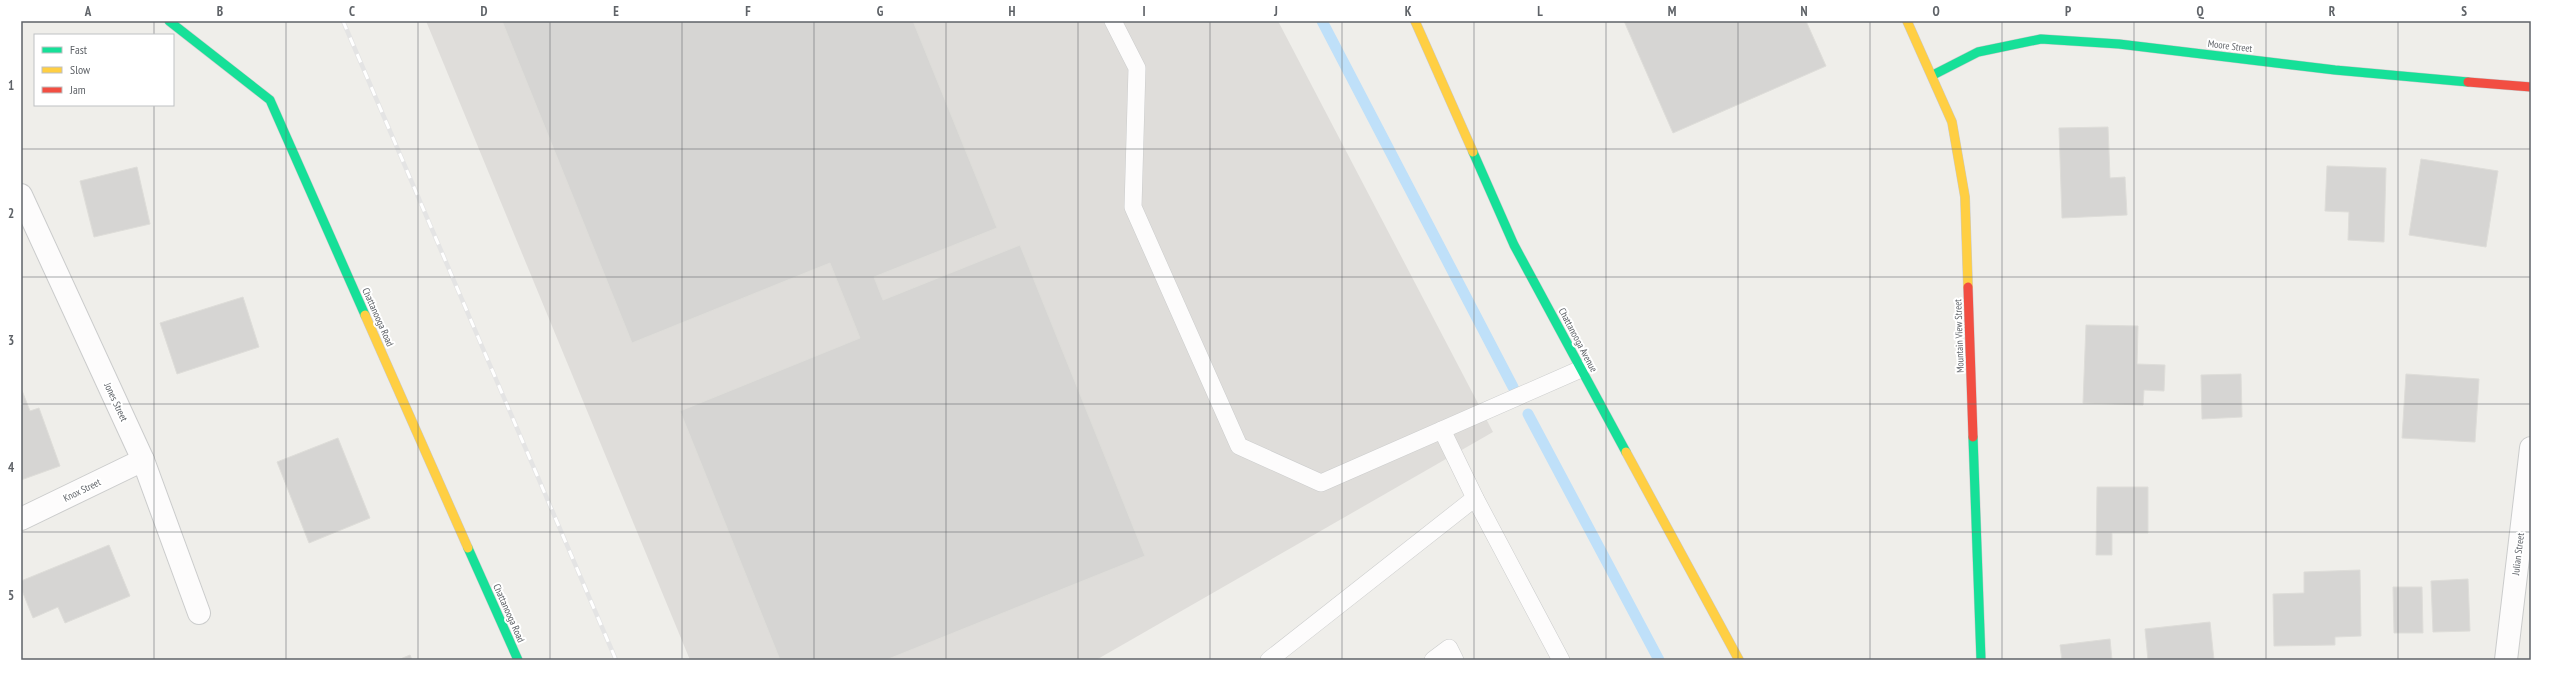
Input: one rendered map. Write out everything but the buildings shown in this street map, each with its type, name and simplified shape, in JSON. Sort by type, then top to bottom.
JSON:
[{"type":"street","name":"Chattanooga Road","points":[[169,21],[270,100],[518,660]]},
{"type":"street","name":"Chattanooga Avenue","points":[[1415,21],[1514,244],[1739,660]]},
{"type":"street","name":"Mountain View Street","points":[[1907,21],[1933,75],[1952,122],[1965,197],[1981,660]]},
{"type":"street","name":"Moore Street","points":[[1933,75],[1978,52],[2041,39],[2119,44],[2335,70],[2531,87]]},
{"type":"street","name":"Jones Street","points":[[21,195],[143,460],[199,614]]},
{"type":"street","name":"Julian Street","points":[[2506,660],[2531,448]]},
{"type":"street","name":"Knox Street","points":[[21,520],[143,460]]},
{"type":"lane","points":[[1113,21],[1137,68],[1133,207],[1239,446],[1321,483],[1581,369]]},
{"type":"lane","points":[[1442,430],[1475,498],[1561,660]]},
{"type":"lane","points":[[1269,660],[1475,498]]},
{"type":"lane","points":[[1433,660],[1449,648],[1455,660]]},
{"type":"shaded area","points":[[426,21],[1278,21],[1493,432],[1096,660],[690,660]]},
{"type":"waterway","points":[[1322,21],[1513,387]]},
{"type":"waterway","points":[[1528,414],[1659,660]]},
{"type":"railway","points":[[343,21],[616,660]]},
{"type":"traffic: fast","points":[[169,21],[270,100],[365,315]]},
{"type":"traffic: fast","points":[[1933,75],[1978,52],[2041,39],[2119,44],[2335,70],[2468,82]]},
{"type":"traffic: fast","points":[[1473,152],[1514,245],[1626,452]]},
{"type":"traffic: fast","points":[[1973,437],[1981,660]]},
{"type":"traffic: fast","points":[[468,548],[518,660]]},
{"type":"traffic: slow","points":[[1415,21],[1473,152]]},
{"type":"traffic: slow","points":[[1907,21],[1952,122],[1965,197],[1968,287]]},
{"type":"traffic: slow","points":[[365,315],[468,548]]},
{"type":"traffic: slow","points":[[1626,452],[1739,660]]},
{"type":"traffic: jam","points":[[2468,82],[2531,87]]},
{"type":"traffic: jam","points":[[1968,287],[1973,437]]}]
